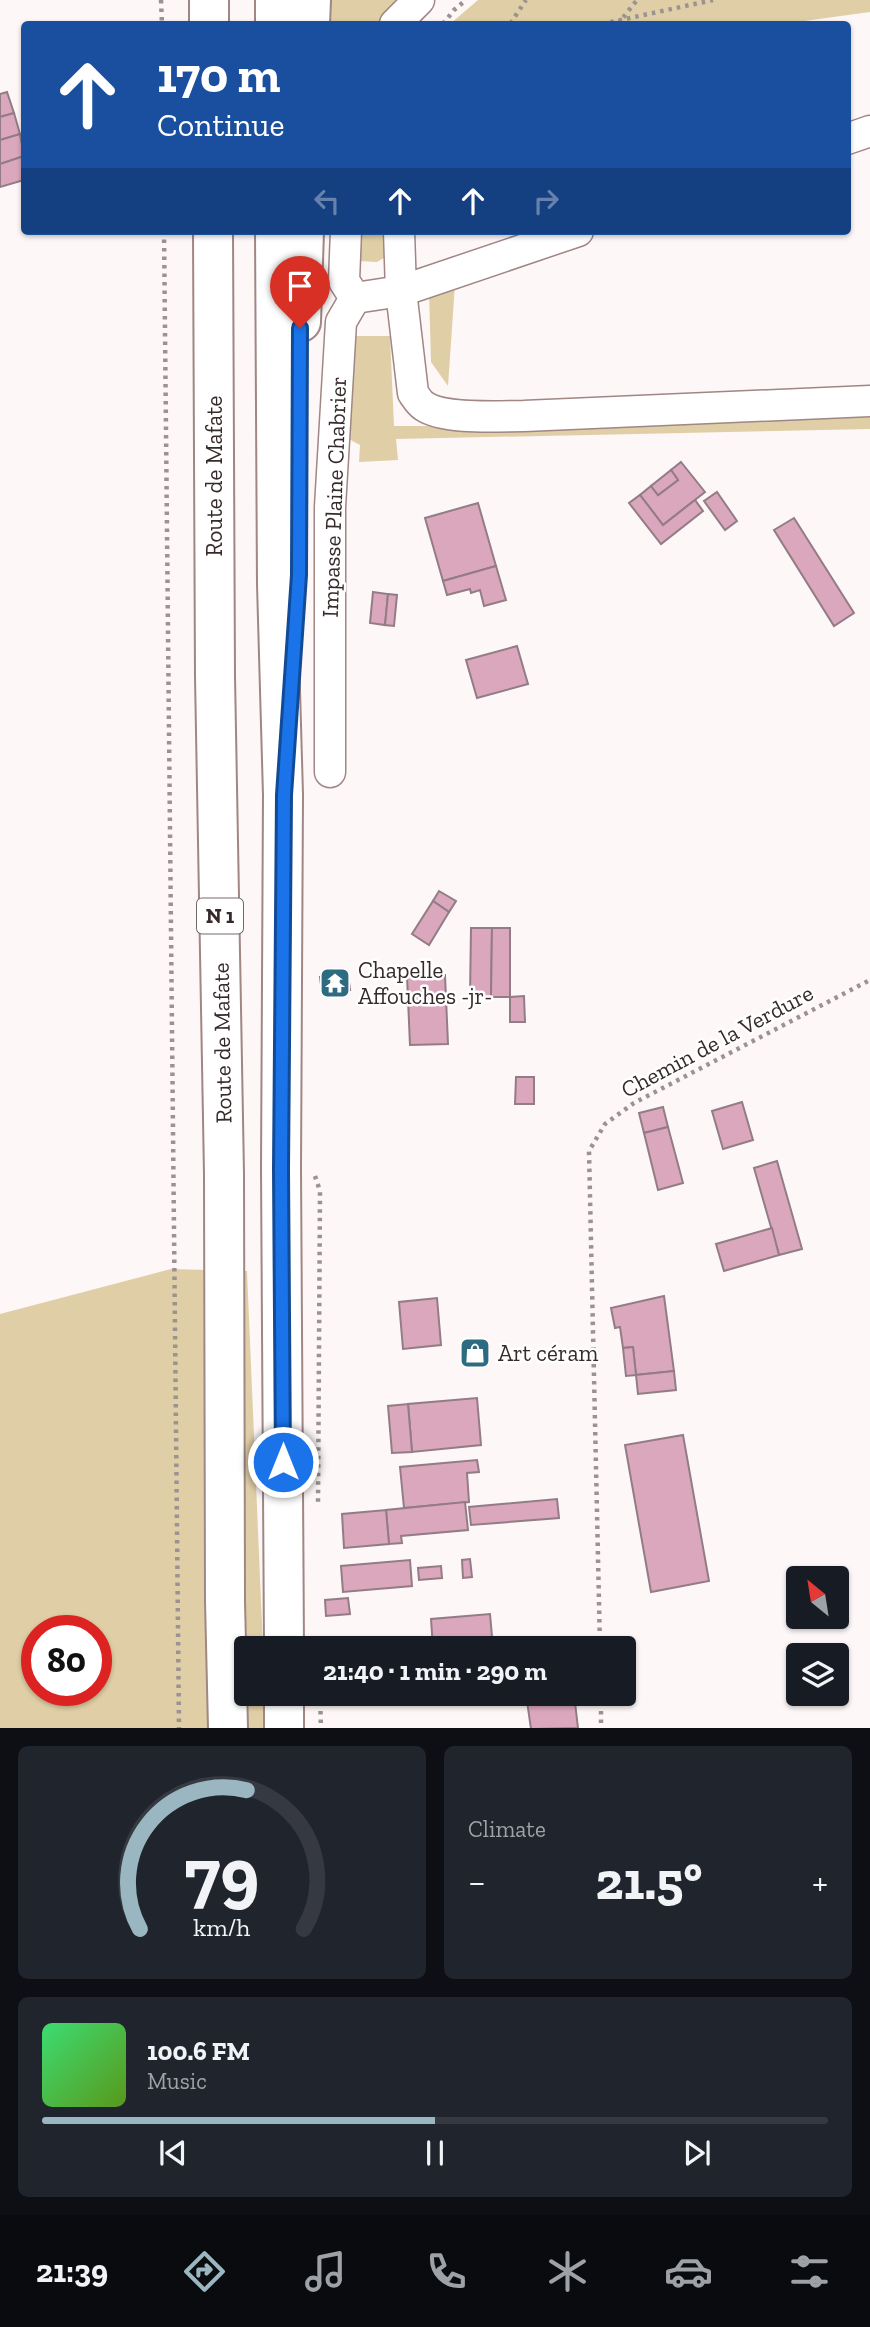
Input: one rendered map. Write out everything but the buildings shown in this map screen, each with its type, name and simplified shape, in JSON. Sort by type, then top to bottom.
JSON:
[{"type":"highway","points":[[209,0],[209,21]]},
{"type":"highway","points":[[275,0],[275,21]]},
{"type":"highway","points":[[296,0],[296,21]]},
{"type":"highway","points":[[310,21],[311,0]]},
{"type":"highway","name":"Route de Mafate","points":[[212,235],[228,1728]]},
{"type":"highway","points":[[275,235],[277,584],[284,795],[281,1183],[284,1636]]},
{"type":"highway","points":[[284,795],[299,575],[301,235]]},
{"type":"highway","points":[[214,1728],[225,1601]]},
{"type":"highway","points":[[284,1706],[284,1728]]},
{"type":"street","points":[[398,21],[419,0]]},
{"type":"street","points":[[426,21],[443,0]]},
{"type":"street","points":[[851,138],[870,131]]},
{"type":"street","points":[[346,235],[344,281],[355,298],[401,291],[566,235]]},
{"type":"street","points":[[399,235],[401,291],[413,393],[423,405],[436,412],[477,417],[524,416],[870,401]]},
{"type":"street","name":"Impasse Plaine Chabrier","points":[[330,772],[330,507],[341,322],[355,298]]},
{"type":"path","points":[[162,0],[162,21]]},
{"type":"path","points":[[445,21],[466,0]]},
{"type":"path","points":[[512,21],[526,0]]},
{"type":"path","points":[[621,21],[637,0]]},
{"type":"path","points":[[624,21],[713,0]]},
{"type":"path","points":[[164,235],[179,1728]]},
{"type":"path","name":"Chemin de la Verdure","points":[[600,1636],[589,1151],[605,1124],[634,1103],[870,980]]},
{"type":"path","points":[[320,1706],[321,1728]]},
{"type":"path","points":[[601,1706],[601,1728]]},
{"type":"shaded area","points":[[328,0],[398,0],[379,21],[325,21]]},
{"type":"shaded area","points":[[478,0],[870,0],[870,12],[804,21],[454,21]]},
{"type":"shaded area","points":[[353,235],[389,235],[389,255],[377,262],[359,261]]},
{"type":"shaded area","points":[[455,284],[448,386],[431,362],[429,292]]},
{"type":"shaded area","points":[[349,336],[390,336],[394,426],[518,426],[870,408],[870,429],[396,439],[398,460],[359,462],[360,445],[345,437]]},
{"type":"shaded area","points":[[171,1269],[247,1271],[262,1636],[234,1636],[234,1706],[265,1706],[266,1728],[0,1728],[0,1314]]},
{"type":"place","name":"Chapelle Affouches -jr-","points":[[335,983]]},
{"type":"place","name":"Art céram","points":[[475,1353]]},
{"type":"route","points":[[283,1462],[281,1169],[284,795],[299,575],[300,328]]}]
